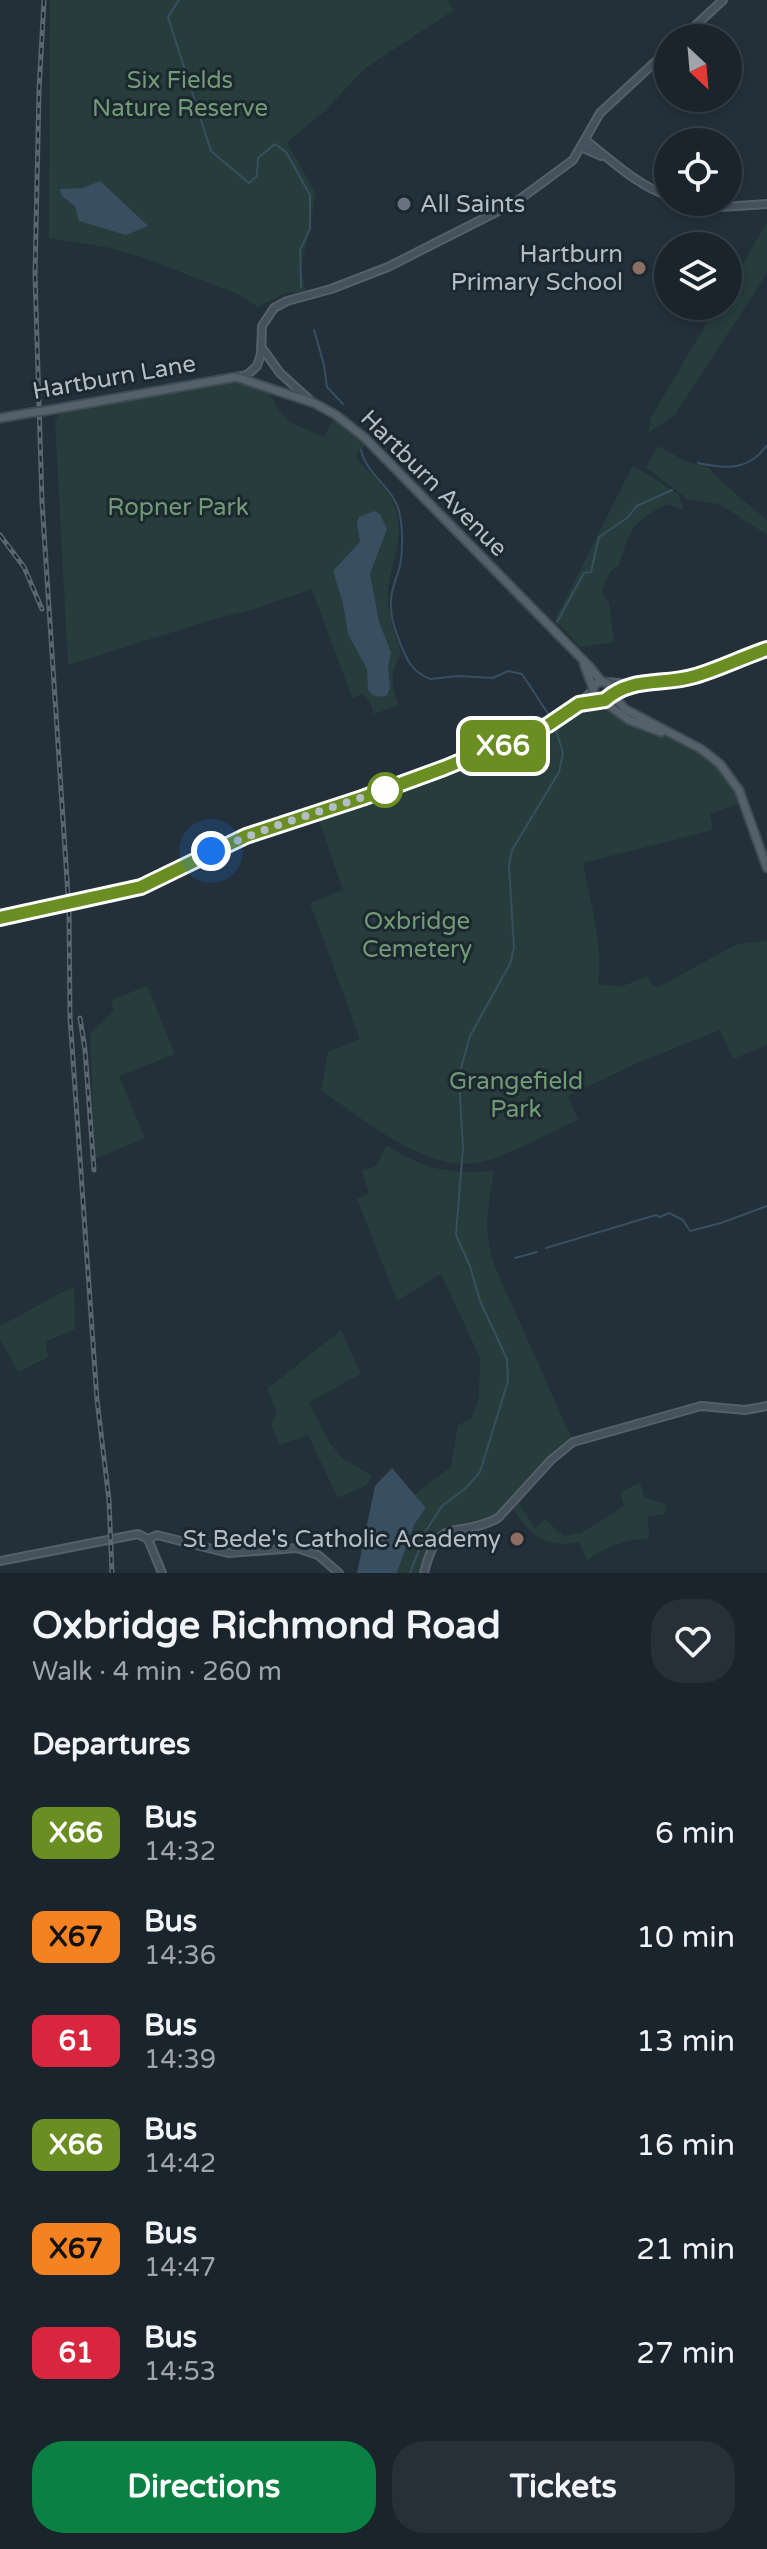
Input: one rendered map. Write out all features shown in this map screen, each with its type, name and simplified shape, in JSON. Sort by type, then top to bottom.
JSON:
[{"type":"main road","name":"Hartburn Avenue","points":[[236,377],[314,403],[336,415],[365,438],[603,682]]},
{"type":"main road","name":"Hartburn Lane","points":[[0,418],[236,377]]},
{"type":"main road","name":"Hartburn Avenue","points":[[579,656],[593,689]]},
{"type":"main road","points":[[671,734],[651,730],[629,720],[600,700],[593,689],[603,682],[625,709],[701,749],[730,776],[739,790],[767,868]]},
{"type":"main road","points":[[600,700],[611,693]]},
{"type":"street","points":[[697,24],[723,0]]},
{"type":"street","points":[[236,377],[247,375],[257,366],[264,322],[281,303],[369,275],[516,202],[569,163],[600,113],[654,63]]},
{"type":"street","points":[[583,144],[608,158],[635,181],[654,190]]},
{"type":"street","points":[[742,207],[767,204]]},
{"type":"street","points":[[261,347],[280,373],[314,403]]},
{"type":"street","points":[[603,682],[630,684],[693,677],[767,649]]},
{"type":"street","points":[[611,693],[630,684]]},
{"type":"street","points":[[0,918],[141,887],[246,836],[362,798],[505,745],[556,720],[579,704],[593,689]]},
{"type":"street","points":[[579,704],[600,700]]},
{"type":"street","points":[[424,1573],[430,1550],[439,1537],[453,1529],[480,1525],[498,1518],[551,1460],[573,1442],[701,1406],[745,1410],[767,1406]]},
{"type":"street","points":[[0,1561],[138,1534],[148,1539],[162,1573]]},
{"type":"street","points":[[148,1539],[157,1535],[228,1553],[297,1548],[318,1555],[339,1573]]},
{"type":"green space","name":"Six Fields Nature Reserve","points":[[50,0],[447,0],[454,10],[364,69],[324,112],[287,142],[316,194],[301,269],[306,292],[285,293],[258,307],[238,294],[141,257],[106,247],[49,238]]},
{"type":"green space","points":[[767,223],[767,272],[742,312],[742,265]]},
{"type":"green space","points":[[709,320],[737,320],[675,415],[648,433],[651,417]]},
{"type":"green space","name":"Ropner Park","points":[[236,379],[267,389],[280,411],[295,424],[324,437],[334,418],[366,445],[357,453],[358,460],[389,496],[398,520],[388,601],[401,653],[392,679],[399,705],[374,714],[370,701],[363,694],[352,698],[312,589],[68,665],[55,421],[61,411]]},
{"type":"green space","points":[[658,446],[687,462],[708,467],[767,520],[767,535],[719,504],[687,499],[646,467]]},
{"type":"green space","points":[[633,465],[679,495],[683,510],[667,504],[634,527],[619,565],[610,573],[602,592],[609,602],[614,642],[580,647],[555,620]]},
{"type":"green space","points":[[591,708],[607,712],[639,730],[679,737],[720,764],[743,802],[710,814],[713,830],[583,863],[598,939],[598,984],[620,987],[648,976],[652,985],[659,987],[737,944],[767,941],[767,1045],[733,1059],[720,1030],[633,1065],[568,1096],[578,1120],[516,1149],[481,1162],[460,1164],[439,1160],[396,1141],[321,1090],[328,1052],[360,1039],[310,903],[343,890],[317,815],[470,765],[526,742],[580,710]]},
{"type":"green space","points":[[147,986],[175,1054],[119,1076],[145,1138],[95,1159],[90,1034],[114,1011],[111,1000]]},
{"type":"green space","points":[[387,1145],[415,1161],[438,1169],[494,1171],[487,1219],[495,1267],[571,1437],[553,1451],[494,1514],[452,1526],[438,1534],[428,1547],[419,1573],[397,1573],[414,1525],[426,1509],[414,1495],[451,1467],[458,1425],[471,1419],[479,1398],[480,1358],[441,1274],[397,1301],[357,1199],[369,1194],[362,1171],[376,1166]]},
{"type":"green space","points":[[74,1286],[75,1329],[45,1342],[48,1357],[18,1372],[0,1339],[0,1326]]},
{"type":"green space","points":[[341,1330],[361,1374],[309,1402],[329,1442],[342,1458],[372,1476],[366,1485],[338,1498],[308,1435],[279,1445],[271,1424],[277,1413],[267,1389]]},
{"type":"green space","points":[[640,1483],[644,1497],[667,1505],[664,1515],[648,1516],[649,1538],[616,1544],[587,1560],[579,1542],[557,1544],[540,1538],[513,1509],[519,1503],[535,1529],[544,1519],[564,1536],[578,1535],[624,1506],[620,1492]]},
{"type":"water","points":[[100,181],[148,226],[126,235],[79,221],[75,206],[62,196],[60,189],[83,188]]},
{"type":"water","points":[[374,511],[380,514],[387,529],[370,574],[379,622],[391,652],[388,668],[390,688],[387,695],[379,697],[368,690],[367,669],[348,634],[333,571],[360,542],[359,517]]},
{"type":"water","points":[[392,1468],[426,1508],[414,1525],[397,1573],[357,1573],[375,1486]]},
{"type":"waterway","points":[[179,0],[168,17],[211,151],[249,183],[257,176],[258,158],[275,144],[286,152],[310,195],[310,229],[300,250],[301,287]]},
{"type":"waterway","points":[[314,330],[327,387],[343,404]]},
{"type":"waterway","points":[[698,463],[727,467],[745,464],[767,445]]},
{"type":"waterway","points":[[361,450],[399,511],[402,553],[392,592],[391,612],[400,643],[411,665],[430,679],[458,676],[493,678],[508,671],[522,674],[551,718]]},
{"type":"waterway","points":[[557,622],[584,573],[591,572],[599,537],[627,518],[637,506],[672,490]]},
{"type":"waterway","points":[[410,1573],[427,1529],[442,1506],[466,1488],[480,1472],[508,1381],[507,1359],[480,1301],[470,1266],[456,1235],[463,1147],[461,1068],[470,1036],[510,964],[514,948],[509,865],[512,850],[559,772],[563,753],[554,724]]},
{"type":"waterway","points":[[546,1248],[656,1215],[660,1217],[669,1213],[683,1220],[690,1231],[767,1206]]},
{"type":"waterway","points":[[515,1258],[537,1252]]},
{"type":"railway","points":[[44,0],[35,275],[42,502],[69,910],[70,1017],[97,1400],[109,1500],[112,1573]]},
{"type":"railway","points":[[0,535],[24,567],[42,609]]},
{"type":"railway","points":[[80,1018],[94,1170]]},
{"type":"bus line","name":"X66","points":[[0,918],[141,887],[246,836],[362,798],[505,745],[548,725],[579,704],[605,700],[611,692],[630,684],[693,677],[767,649]]},
{"type":"place","name":"All Saints","points":[[404,204]]},
{"type":"place","name":"Hartburn Primary School","points":[[639,268]]},
{"type":"place","name":"St Bede's Catholic Academy","points":[[517,1539]]},
{"type":"route","points":[[211,851],[246,836],[385,790]]},
{"type":"park label","name":"Oxbridge Cemetery","points":[[417,935]]},
{"type":"park label","name":"Grangefield Park","points":[[516,1095]]}]
